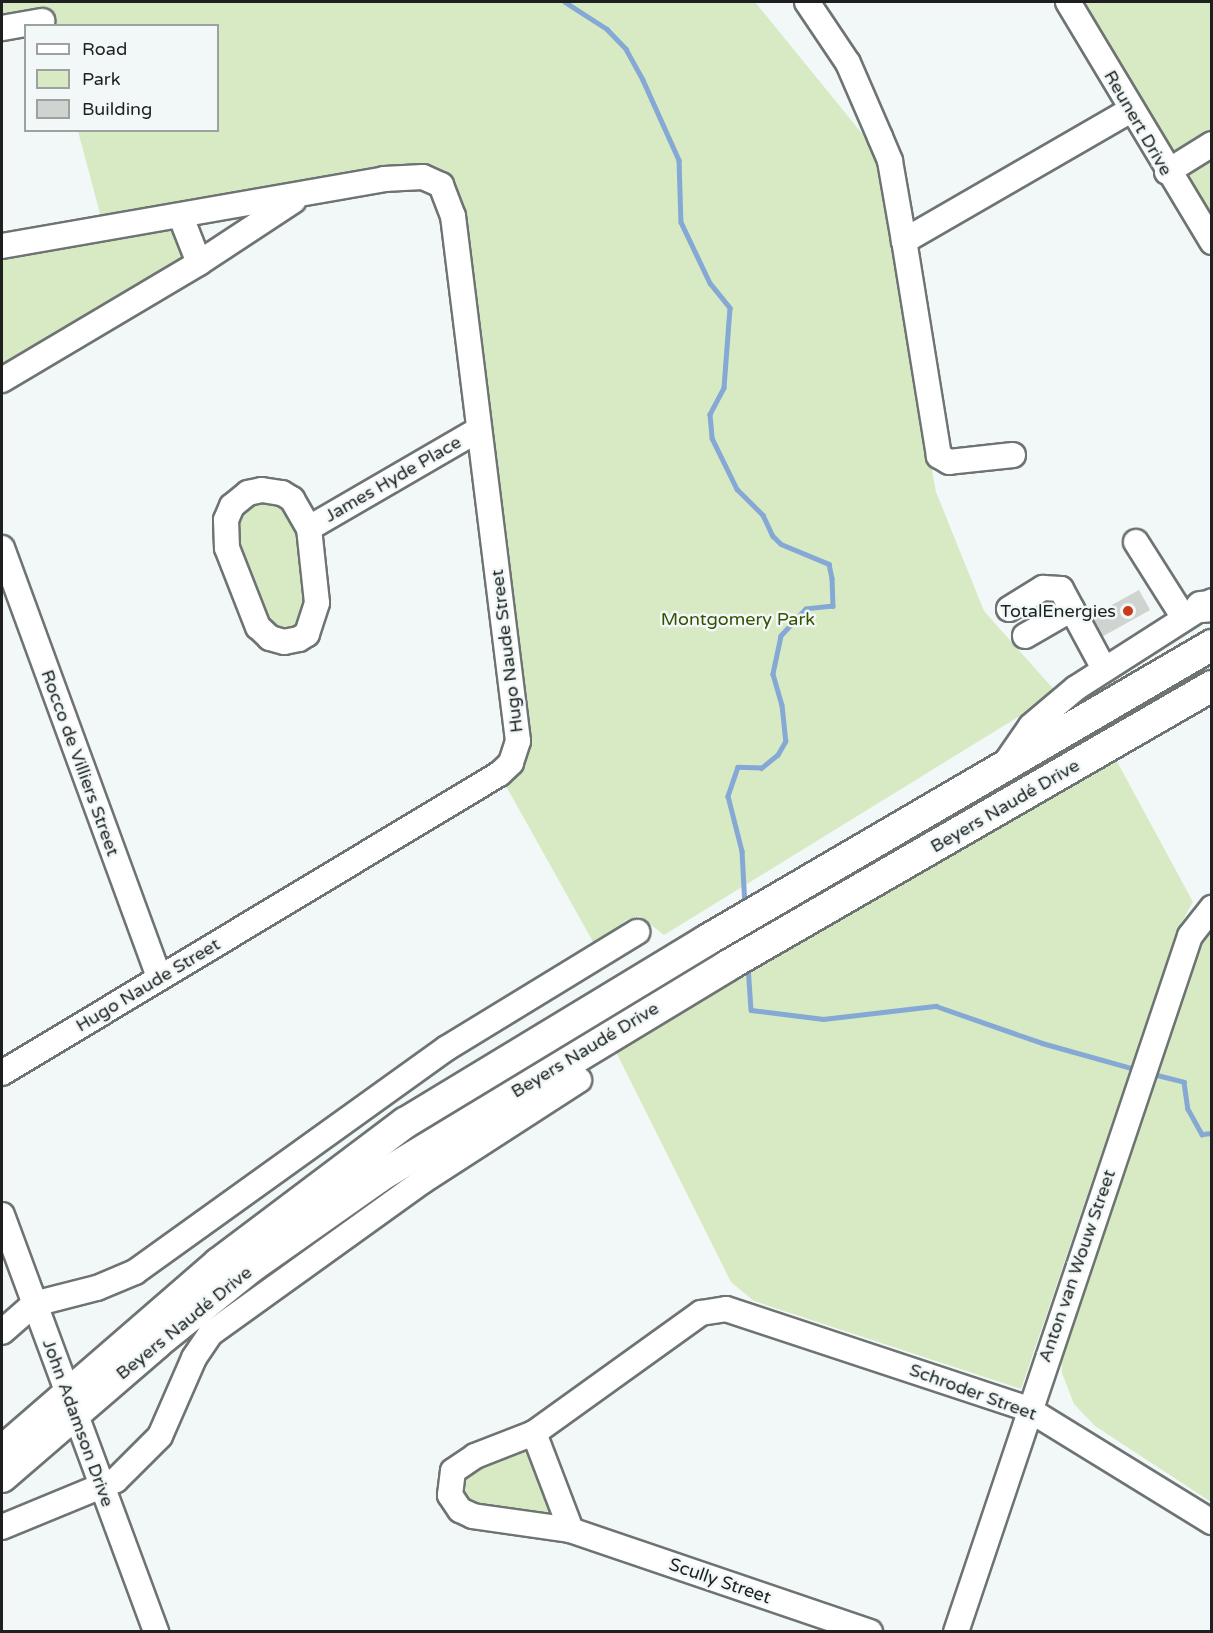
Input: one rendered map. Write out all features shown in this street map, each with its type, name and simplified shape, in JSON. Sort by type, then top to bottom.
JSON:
[{"type":"main road","name":"Beyers Naudé Drive","points":[[2,1477],[69,1405],[243,1244],[405,1123],[707,940],[1003,767],[1095,714],[1208,656]]},
{"type":"main road","name":"Beyers Naudé Drive","points":[[2,1451],[69,1405],[254,1265],[408,1158],[717,972],[1212,686]]},
{"type":"main road","points":[[1095,714],[1112,743]]},
{"type":"street","points":[[807,2],[848,63],[890,161],[939,456],[949,462],[1013,455]]},
{"type":"street","name":"Reunert Drive","points":[[1068,2],[1167,172],[1212,242]]},
{"type":"street","points":[[25,24],[42,21]]},
{"type":"street","points":[[2,28],[24,24]]},
{"type":"street","points":[[904,241],[1131,110]]},
{"type":"street","points":[[1167,172],[1212,144]]},
{"type":"street","name":"Hugo Naude Street","points":[[2,1073],[500,774],[511,763],[518,741],[516,710],[450,201],[441,185],[433,180],[410,176],[303,195]]},
{"type":"street","points":[[2,246],[303,195]]},
{"type":"street","points":[[2,380],[199,263],[303,195]]},
{"type":"street","points":[[181,217],[199,263]]},
{"type":"street","name":"James Hyde Place","points":[[309,528],[478,430]]},
{"type":"street","name":"James Hyde Place","points":[[273,491],[300,506],[309,528],[317,603],[314,619],[307,634],[299,639],[284,642],[270,638],[258,627],[227,548],[226,520],[232,506],[248,493],[273,491]]},
{"type":"street","points":[[1136,542],[1202,608]]},
{"type":"street","name":"Rocco de Villiers Street","points":[[2,548],[159,978]]},
{"type":"street","points":[[1009,609],[1043,588],[1061,588],[1104,669]]},
{"type":"street","name":"Beyers Naudé Drive","points":[[1003,767],[1031,726],[1104,669],[1202,608]]},
{"type":"street","points":[[1025,636],[1072,609]]},
{"type":"street","name":"Anton van Wouw Street","points":[[956,1632],[1028,1408],[1190,936],[1212,908]]},
{"type":"street","points":[[2,1332],[34,1304],[97,1288],[135,1272],[447,1048],[637,932]]},
{"type":"street","name":"Beyers Naudé Drive","points":[[2,1527],[102,1487],[133,1465],[160,1436],[194,1358],[210,1334],[423,1180],[579,1080]]},
{"type":"street","name":"John Adamson Drive","points":[[2,1215],[69,1405],[156,1632]]},
{"type":"street","name":"Schroder Street","points":[[713,1309],[726,1309],[1028,1408],[1212,1522]]},
{"type":"street","name":"Scully Street","points":[[713,1309],[691,1319],[534,1433],[462,1462],[453,1471],[450,1495],[460,1510],[473,1516],[571,1530],[870,1632]]},
{"type":"street","points":[[534,1433],[571,1530]]},
{"type":"green space","name":"Montgomery Park","points":[[2,2],[755,2],[873,147],[936,492],[984,611],[1057,693],[664,935],[640,916],[626,920],[597,949],[506,786],[522,730],[456,212],[416,175],[102,221],[78,132],[219,132],[219,24],[24,24],[24,28],[2,28]]},
{"type":"green space","points":[[1071,2],[1211,2],[1211,238]]},
{"type":"green space","points":[[172,227],[185,257],[179,264],[2,368],[2,256]]},
{"type":"green space","points":[[273,498],[294,517],[310,593],[298,629],[279,631],[268,622],[236,534],[240,508]]},
{"type":"green space","points":[[1114,756],[1193,902],[1179,927],[1021,1389],[754,1301],[731,1282],[616,1052]]},
{"type":"green space","points":[[1211,933],[1211,1502],[1095,1426],[1074,1404],[1062,1373],[1061,1350],[1202,945]]},
{"type":"green space","points":[[523,1451],[536,1456],[554,1516],[480,1512],[459,1496],[461,1470],[493,1454]]},
{"type":"building","points":[[1139,590],[1150,610],[1099,638],[1088,618]]},
{"type":"waterway","points":[[565,2],[607,29],[626,49],[643,80],[679,160],[681,222],[710,283],[730,308],[724,388],[710,414],[712,438],[737,489],[763,515],[773,536],[781,544],[829,564],[832,578],[833,606],[806,609],[781,636],[773,674],[782,705],[786,741],[778,755],[762,768],[738,767],[728,796],[742,851],[745,906]]},
{"type":"waterway","points":[[748,965],[751,1010],[823,1019],[936,1006],[1042,1043],[1139,1070]]},
{"type":"waterway","points":[[1153,1074],[1184,1082],[1188,1109],[1202,1134],[1212,1133]]},
{"type":"place","name":"TotalEnergies","points":[[1128,611]]}]
